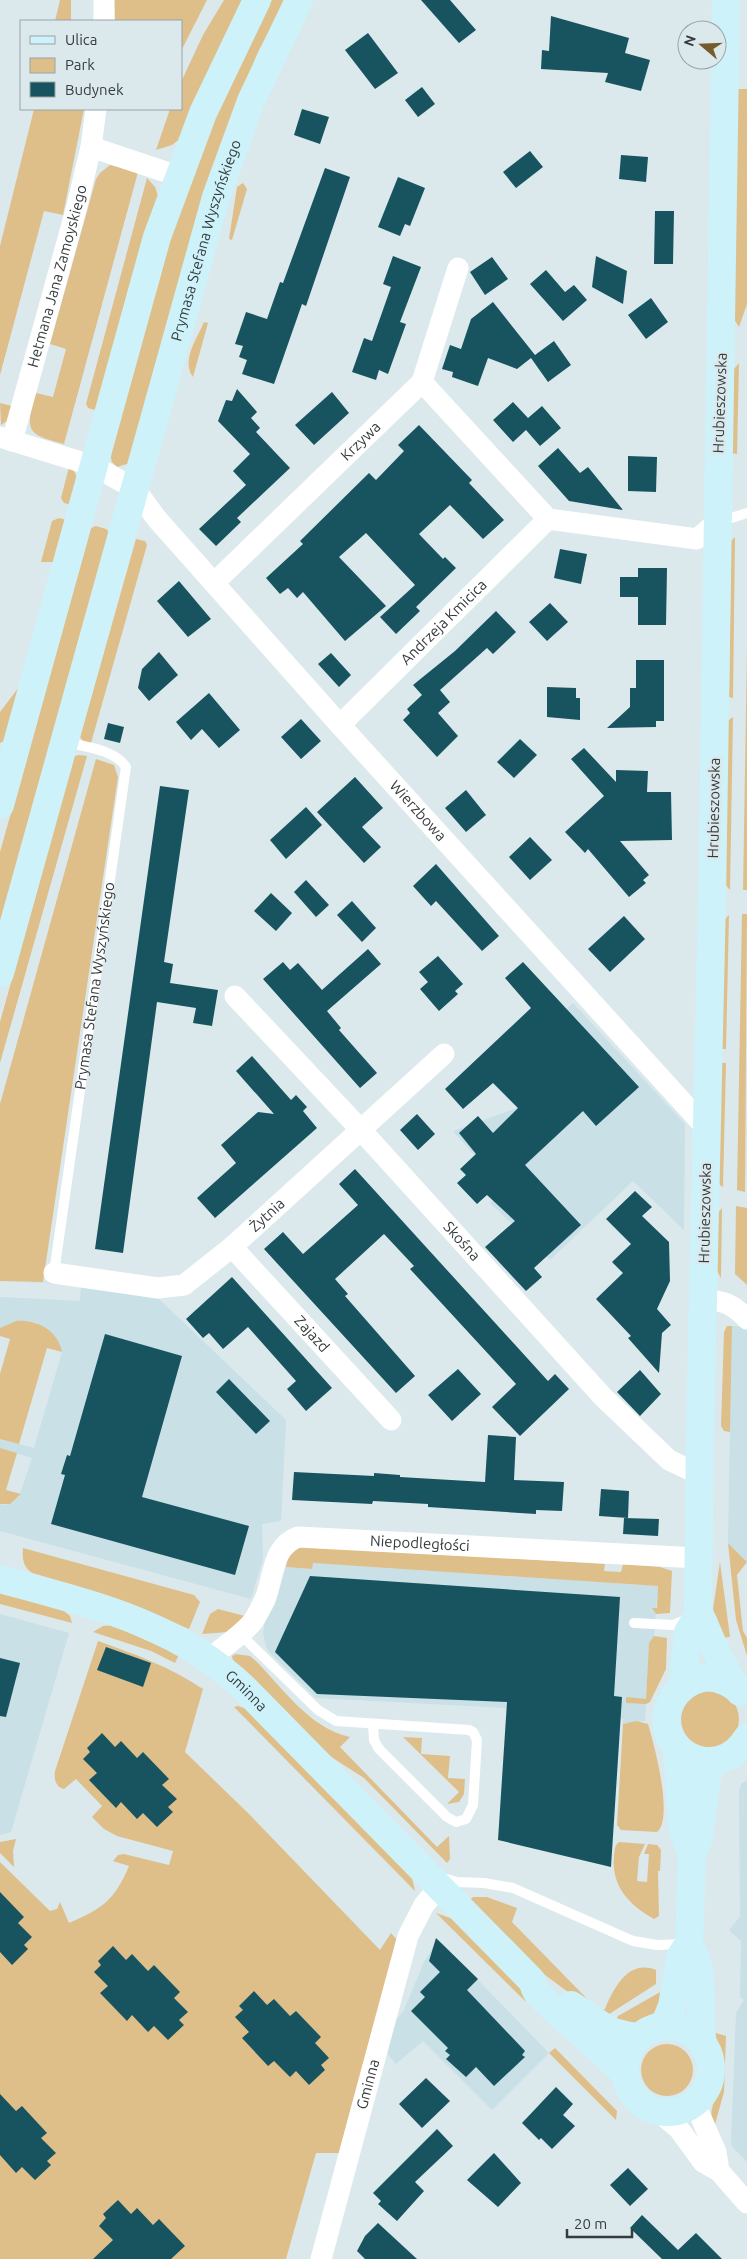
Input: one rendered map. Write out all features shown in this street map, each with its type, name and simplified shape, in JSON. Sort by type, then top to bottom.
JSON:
[{"type":"street","points":[[104,0],[104,20]]},
{"type":"street","points":[[0,805],[6,759],[94,466],[157,237],[178,176],[216,81],[257,0]]},
{"type":"street","name":"Prymasa Stefana Wyszyńskiego","points":[[0,973],[222,178],[254,94],[299,0]]},
{"type":"street","name":"Hrubieszowska","points":[[682,1687],[688,1632],[698,1612],[702,1300],[712,900],[716,523],[722,341],[726,0]]},
{"type":"street","name":"Hetmana Jana Zamoyskiego","points":[[6,439],[91,147],[96,110]]},
{"type":"street","points":[[91,147],[178,176]]},
{"type":"street","name":"Krzywa","points":[[214,583],[422,382],[458,268]]},
{"type":"street","points":[[422,382],[548,519],[697,539],[716,523]]},
{"type":"street","points":[[6,439],[94,466],[135,488]]},
{"type":"street","name":"Wierzbowa","points":[[135,488],[157,520],[340,725],[707,1129]]},
{"type":"street","name":"Andrzeja Kmicica","points":[[340,725],[548,519]]},
{"type":"street","name":"Skośna","points":[[235,996],[361,1130],[602,1397],[669,1460],[688,1469],[699,1470]]},
{"type":"street","name":"Żytnia","points":[[54,1273],[158,1288],[176,1287],[192,1280],[232,1247],[444,1054]]},
{"type":"street","name":"Zajazd","points":[[232,1247],[390,1420]]},
{"type":"street","points":[[702,1300],[723,1301],[733,1306],[747,1318]]},
{"type":"street","name":"Niepodległości","points":[[210,1659],[250,1624],[266,1598],[278,1553],[290,1540],[298,1537],[698,1558]]},
{"type":"street","name":"Gminna","points":[[0,1578],[131,1617],[172,1636],[210,1659],[245,1689],[532,1981],[536,1991],[544,2001],[625,2073]]},
{"type":"street","name":"Hrubieszowska","points":[[698,1612],[705,1624],[718,1659],[741,1694]]},
{"type":"street","points":[[692,1855],[683,1831],[677,1748],[667,1728],[669,1705],[682,1687],[693,1680],[705,1678],[717,1678],[741,1694]]},
{"type":"street","points":[[677,1748],[698,1760],[736,1751]]},
{"type":"street","points":[[659,2112],[678,2112],[695,2104],[703,2096],[711,2075],[711,2064],[703,2044],[699,2012],[698,1963],[689,1944],[692,1855],[699,1838],[707,1776],[736,1751]]},
{"type":"street","name":"Gminna","points":[[321,2259],[408,1936],[424,1905],[432,1880]]},
{"type":"street","points":[[664,2026],[672,2006],[680,1956],[689,1944]]},
{"type":"street","name":"Gminna","points":[[532,1981],[548,1987],[610,2031],[638,2038]]},
{"type":"street","points":[[703,2044],[686,2030],[664,2026],[655,2028],[638,2038],[630,2048],[626,2060],[626,2082],[636,2099],[643,2105],[659,2112],[679,2128],[703,2162],[719,2172],[747,2202]]},
{"type":"street","points":[[695,2104],[718,2158],[719,2172]]},
{"type":"lane","points":[[716,523],[747,513]]},
{"type":"lane","name":"Prymasa Stefana Wyszyńskiego","points":[[54,1273],[126,767],[120,759],[112,755],[65,742]]},
{"type":"lane","points":[[634,1623],[673,1625],[685,1621],[698,1612]]},
{"type":"lane","points":[[240,1634],[324,1714],[342,1722],[469,1730],[473,1732],[477,1740],[473,1805],[466,1819],[456,1822],[447,1817],[379,1749],[374,1740],[373,1725]]},
{"type":"lane","points":[[432,1880],[490,1883],[528,1894],[633,1941],[657,1946],[689,1944]]},
{"type":"shaded area","points":[[573,1003],[685,1124],[684,1230],[633,1181],[550,1260],[490,1203],[504,1189],[453,1131],[517,1108],[489,1078]]},
{"type":"shaded area","points":[[0,1281],[82,1284],[159,1299],[286,1420],[281,1521],[262,1524],[263,1559],[251,1599],[0,1531],[0,1504],[6,1505],[19,1497],[32,1458],[0,1448],[0,1439],[34,1448],[62,1352],[53,1334],[35,1322],[16,1321],[0,1328],[0,1297],[80,1301],[81,1285]]},
{"type":"shaded area","points":[[732,1326],[743,1327],[747,1331],[747,1562],[728,1543]]},
{"type":"shaded area","points":[[312,1563],[658,1586],[654,1636],[649,1643],[645,1721],[623,1724],[623,1719],[506,1708],[316,1698],[270,1653],[266,1647],[263,1633],[265,1621],[275,1605],[286,1567],[312,1569]]},
{"type":"shaded area","points":[[0,1614],[69,1633],[11,1832],[0,1835]]},
{"type":"shaded area","points":[[747,1780],[747,2162],[731,2145],[736,2013],[744,2000],[740,1997],[741,1941],[729,1930],[740,1917],[739,1791],[741,1784]]},
{"type":"shaded area","points":[[436,1943],[442,1943],[549,2053],[492,2110],[423,2041],[396,2064],[385,2051],[391,2025],[403,2012],[424,1962]]},
{"type":"green space","points":[[60,0],[71,0],[71,20],[55,20]]},
{"type":"green space","points":[[114,0],[207,0],[182,49],[182,20],[115,20]]},
{"type":"green space","points":[[224,0],[245,0],[181,138],[172,145],[156,150],[170,110],[182,110],[182,80],[203,35]]},
{"type":"green space","points":[[272,0],[285,0],[258,52],[229,123],[130,463],[117,467],[112,462],[110,454],[173,229],[214,118],[246,47]]},
{"type":"green space","points":[[736,89],[747,89],[747,304],[739,327],[734,319]]},
{"type":"green space","points":[[34,110],[84,110],[63,215],[44,211],[0,375],[0,246]]},
{"type":"green space","points":[[110,165],[138,172],[64,444],[42,437],[36,433],[32,429],[30,416],[36,393],[53,397],[66,349],[50,344],[96,179]]},
{"type":"green space","points":[[147,178],[155,187],[158,196],[98,411],[88,408],[86,404]]},
{"type":"green space","points":[[243,183],[247,189],[232,240],[229,239],[237,187]]},
{"type":"green space","points":[[204,322],[208,323],[193,377],[190,370],[189,357]]},
{"type":"green space","points":[[739,363],[737,454],[730,453],[734,369]]},
{"type":"green space","points":[[0,403],[12,406],[7,421],[1,425]]},
{"type":"green space","points":[[69,467],[76,474],[77,479],[72,505],[64,503],[61,498]]},
{"type":"green space","points":[[59,518],[67,520],[54,562],[41,562],[52,521]]},
{"type":"green space","points":[[96,526],[106,529],[110,533],[0,926],[0,852],[91,528]]},
{"type":"green space","points":[[735,537],[733,698],[729,697],[731,541]]},
{"type":"green space","points":[[136,539],[145,541],[147,545],[91,743],[84,742],[80,737]]},
{"type":"green space","points":[[747,648],[747,890],[743,890]]},
{"type":"green space","points":[[19,687],[4,741],[0,743],[0,712]]},
{"type":"green space","points":[[733,717],[730,890],[723,882],[726,722]]},
{"type":"green space","points":[[74,756],[87,756],[0,1063],[0,1022]]},
{"type":"green space","points":[[96,759],[114,765],[118,777],[43,1282],[0,1281],[0,1104]]},
{"type":"green space","points":[[742,914],[747,914],[745,1192],[737,1190]]},
{"type":"green space","points":[[729,915],[726,1049],[719,1049],[723,921]]},
{"type":"green space","points":[[718,1063],[726,1063],[723,1187],[717,1183]]},
{"type":"green space","points":[[736,1206],[747,1208],[747,1285],[735,1274]]},
{"type":"green space","points":[[722,1208],[721,1278],[717,1271],[718,1213]]},
{"type":"green space","points":[[16,1321],[38,1324],[51,1332],[60,1344],[62,1352],[47,1348],[19,1444],[0,1439],[0,1374],[10,1339],[0,1336],[0,1328]]},
{"type":"green space","points":[[727,1326],[732,1326],[730,1432],[724,1431],[721,1426],[724,1332]]},
{"type":"green space","points":[[0,1448],[17,1453],[6,1490],[21,1494],[10,1504],[0,1504]]},
{"type":"green space","points":[[728,1543],[747,1562],[737,1575],[743,1631],[747,1638],[747,1656],[736,1620]]},
{"type":"green space","points":[[304,1546],[605,1564],[604,1571],[621,1572],[623,1564],[660,1567],[672,1571],[670,1613],[656,1614],[652,1608],[657,1608],[658,1586],[313,1563],[312,1569],[286,1567],[292,1554]]},
{"type":"green space","points":[[23,1548],[194,1595],[200,1602],[189,1629],[131,1604],[32,1573],[24,1562]]},
{"type":"green space","points":[[720,1562],[730,1637],[720,1638],[713,1609]]},
{"type":"green space","points":[[0,1592],[64,1611],[70,1616],[72,1623],[0,1604]]},
{"type":"green space","points":[[218,1609],[245,1616],[228,1632],[202,1634],[210,1614]]},
{"type":"green space","points":[[112,1625],[179,1655],[175,1663],[151,1651],[93,1632],[103,1626]]},
{"type":"green space","points":[[654,1636],[667,1638],[666,1669],[650,1702],[646,1704],[626,1703],[626,1697],[646,1699],[649,1643]]},
{"type":"green space","points":[[98,1641],[139,1656],[191,1681],[203,1689],[185,1752],[248,1813],[380,1950],[391,1933],[397,1940],[339,2153],[316,2153],[286,2259],[0,2259],[0,1862],[50,1911],[57,1909],[60,1902],[69,1923],[99,1908],[118,1888],[129,1866],[113,1861],[118,1855],[124,1854],[169,1865],[173,1851],[117,1836],[104,1829],[92,1817],[102,1806],[76,1779],[64,1789],[56,1782],[55,1771]]},
{"type":"green space","points":[[236,1654],[250,1656],[310,1717],[323,1726],[350,1737],[340,1747],[437,1847],[449,1836],[450,1859],[447,1863],[364,1778],[322,1751],[233,1661],[232,1656]]},
{"type":"green space","points":[[710,1690],[721,1692],[734,1703],[739,1719],[737,1730],[726,1743],[710,1748],[699,1746],[686,1735],[681,1719],[683,1708],[694,1695]]},
{"type":"green space","points":[[238,1706],[247,1709],[412,1878],[415,1891],[234,1707]]},
{"type":"green space","points":[[636,1721],[648,1724],[658,1763],[664,1812],[662,1824],[657,1832],[621,1830],[617,1825],[623,1724]]},
{"type":"green space","points":[[403,1737],[422,1738],[421,1754],[450,1756],[448,1778],[465,1779],[464,1794],[459,1802],[447,1804],[459,1792]]},
{"type":"green space","points":[[16,1839],[13,1851],[14,1867],[0,1853],[0,1842]]},
{"type":"green space","points":[[619,1842],[645,1844],[639,1857],[637,1881],[647,1882],[649,1854],[644,1854],[648,1844],[657,1845],[661,1850],[660,1871],[658,1871],[659,1916],[654,1919],[630,1901],[615,1877],[614,1856],[616,1845]]},
{"type":"green space","points":[[473,1897],[487,1897],[517,1908],[512,1922],[599,2011],[605,2009],[613,1992],[624,1977],[638,1968],[656,1970],[656,1984],[603,2018],[537,1969],[469,1901]]},
{"type":"green space","points":[[436,1913],[453,1919],[530,1996],[525,2001]]},
{"type":"green space","points":[[662,1991],[658,2008],[653,2014],[640,2021],[615,2024],[618,2016]]},
{"type":"green space","points":[[709,2031],[726,2036],[724,2092],[714,2128],[711,2115],[720,2086],[722,2066],[717,2048]]},
{"type":"green space","points":[[667,2044],[677,2046],[685,2052],[691,2060],[693,2070],[691,2080],[685,2088],[677,2094],[667,2096],[657,2094],[649,2088],[643,2080],[641,2070],[643,2060],[649,2052],[657,2046]]},
{"type":"green space","points":[[555,2048],[617,2111],[616,2120],[549,2053]]},
{"type":"building","points":[[421,0],[450,0],[476,30],[459,43]]},
{"type":"building","points":[[551,16],[629,38],[625,53],[650,60],[641,91],[605,82],[608,73],[541,69],[542,50],[549,51]]},
{"type":"building","points":[[368,33],[398,73],[375,89],[345,50]]},
{"type":"building","points":[[422,87],[435,104],[418,117],[405,100]]},
{"type":"building","points":[[302,109],[329,117],[320,144],[294,135]]},
{"type":"building","points":[[530,151],[543,167],[516,188],[503,172]]},
{"type":"building","points":[[621,155],[648,157],[646,182],[619,179]]},
{"type":"building","points":[[325,168],[350,177],[306,306],[302,304],[274,384],[242,374],[247,360],[239,357],[243,346],[235,344],[246,312],[267,319],[280,282],[283,283]]},
{"type":"building","points":[[398,177],[425,188],[410,226],[405,224],[400,236],[378,227]]},
{"type":"building","points":[[655,211],[674,211],[673,264],[654,264]]},
{"type":"building","points":[[393,256],[421,267],[400,322],[406,324],[388,374],[379,370],[376,380],[352,372],[364,338],[372,341],[391,287],[383,284]]},
{"type":"building","points":[[596,256],[627,271],[623,304],[592,287]]},
{"type":"building","points":[[492,257],[508,279],[485,295],[470,272]]},
{"type":"building","points":[[546,270],[565,292],[574,285],[587,300],[563,321],[530,284]]},
{"type":"building","points":[[651,298],[668,322],[646,339],[628,315]]},
{"type":"building","points":[[493,302],[535,355],[554,341],[571,365],[548,382],[531,358],[517,369],[488,358],[478,386],[452,377],[453,372],[442,369],[450,345],[461,349],[471,319]]},
{"type":"building","points":[[237,389],[257,412],[251,418],[260,428],[256,432],[290,468],[237,518],[241,522],[216,546],[199,529],[246,485],[233,471],[250,454],[218,421],[226,400],[232,401]]},
{"type":"building","points":[[332,392],[349,413],[314,445],[295,425]]},
{"type":"building","points":[[513,402],[528,418],[542,406],[561,428],[540,446],[526,430],[513,442],[493,420]]},
{"type":"building","points":[[419,425],[472,480],[469,483],[504,520],[483,539],[450,505],[419,534],[443,559],[445,557],[456,568],[416,607],[420,611],[396,634],[380,617],[415,585],[366,533],[339,557],[386,606],[345,641],[303,592],[297,598],[288,588],[280,594],[266,578],[303,544],[300,541],[369,473],[376,480],[404,451],[398,445]]},
{"type":"building","points":[[558,448],[580,473],[588,467],[623,510],[569,501],[538,466]]},
{"type":"building","points":[[628,456],[657,457],[656,492],[628,491]]},
{"type":"building","points":[[560,549],[587,554],[581,584],[554,578]]},
{"type":"building","points":[[638,568],[667,568],[666,625],[638,625],[638,597],[620,597],[620,577],[638,577]]},
{"type":"building","points":[[179,581],[211,619],[188,637],[157,601]]},
{"type":"building","points":[[550,603],[568,622],[547,641],[529,622]]},
{"type":"building","points":[[496,611],[516,632],[493,654],[487,648],[440,690],[450,702],[438,713],[458,736],[437,757],[403,720],[410,713],[407,709],[422,695],[413,685],[455,651]]},
{"type":"building","points":[[159,652],[178,675],[149,701],[138,688],[142,669]]},
{"type":"building","points":[[331,653],[351,675],[339,687],[318,664]]},
{"type":"building","points":[[636,660],[664,660],[664,721],[656,721],[656,727],[607,728],[630,707],[630,688],[636,688]]},
{"type":"building","points":[[547,687],[576,688],[576,698],[580,698],[580,720],[547,717]]},
{"type":"building","points":[[209,693],[240,730],[219,748],[202,729],[191,740],[176,722]]},
{"type":"building","points":[[301,719],[321,741],[301,759],[281,737]]},
{"type":"building","points":[[108,723],[124,727],[120,743],[104,739]]},
{"type":"building","points":[[520,739],[537,755],[514,778],[497,762]]},
{"type":"building","points":[[584,748],[616,782],[616,770],[648,771],[647,792],[671,792],[672,840],[620,841],[649,875],[643,880],[646,883],[629,897],[588,849],[585,853],[565,832],[604,796],[571,759]]},
{"type":"building","points":[[355,777],[383,808],[362,827],[381,847],[364,863],[317,812]]},
{"type":"building","points":[[160,786],[189,790],[164,962],[173,964],[170,983],[218,990],[212,1026],[193,1023],[196,1008],[157,1002],[123,1253],[95,1249]]},
{"type":"building","points":[[466,790],[486,815],[466,832],[445,808]]},
{"type":"building","points":[[306,807],[322,825],[286,859],[270,840]]},
{"type":"building","points":[[530,837],[552,860],[530,880],[509,857]]},
{"type":"building","points":[[436,864],[499,936],[482,951],[436,901],[431,906],[413,886]]},
{"type":"building","points":[[306,880],[329,905],[316,917],[294,892]]},
{"type":"building","points":[[271,893],[292,913],[276,931],[254,911]]},
{"type":"building","points":[[352,901],[376,928],[362,942],[337,915]]},
{"type":"building","points":[[624,916],[645,939],[610,972],[588,949]]},
{"type":"building","points":[[368,949],[381,964],[327,1011],[341,1028],[339,1030],[377,1073],[360,1088],[263,979],[283,962],[290,970],[298,963],[322,990]]},
{"type":"building","points":[[438,956],[463,984],[455,991],[458,994],[439,1011],[420,989],[428,982],[419,972]]},
{"type":"building","points":[[523,962],[639,1087],[596,1126],[583,1111],[525,1165],[581,1225],[534,1268],[542,1277],[526,1291],[485,1247],[515,1221],[487,1195],[477,1204],[457,1183],[466,1175],[460,1169],[476,1154],[459,1133],[478,1116],[493,1133],[518,1108],[493,1083],[463,1109],[445,1089],[531,1008],[505,978]]},
{"type":"building","points":[[252,1056],[291,1100],[296,1095],[307,1107],[303,1111],[317,1128],[215,1218],[197,1198],[236,1163],[221,1145],[258,1112],[274,1114],[236,1071]]},
{"type":"building","points":[[417,1114],[435,1134],[418,1150],[400,1130]]},
{"type":"building","points":[[355,1169],[548,1381],[555,1374],[569,1389],[520,1436],[492,1407],[516,1384],[410,1269],[414,1266],[384,1234],[335,1279],[348,1294],[345,1296],[415,1376],[396,1393],[264,1249],[283,1232],[303,1254],[358,1205],[339,1184]]},
{"type":"building","points":[[635,1191],[652,1207],[642,1216],[669,1242],[670,1281],[657,1309],[671,1325],[662,1333],[659,1373],[628,1338],[631,1336],[596,1299],[623,1273],[612,1262],[631,1244],[606,1219]]},
{"type":"building","points":[[232,1277],[332,1388],[306,1411],[287,1389],[296,1381],[248,1327],[223,1349],[209,1333],[203,1338],[186,1319]]},
{"type":"building","points":[[105,1334],[182,1356],[142,1497],[249,1526],[235,1575],[51,1524],[65,1475],[61,1474],[67,1455],[70,1456]]},
{"type":"building","points":[[458,1369],[481,1394],[452,1421],[428,1395]]},
{"type":"building","points":[[640,1370],[661,1394],[640,1416],[617,1392]]},
{"type":"building","points":[[229,1379],[270,1421],[256,1434],[216,1392]]},
{"type":"building","points":[[488,1435],[516,1437],[514,1480],[564,1482],[562,1511],[536,1510],[536,1514],[428,1507],[428,1504],[373,1501],[372,1504],[292,1500],[294,1472],[374,1476],[374,1473],[400,1475],[400,1477],[485,1482]]},
{"type":"building","points":[[601,1489],[629,1491],[628,1518],[599,1516]]},
{"type":"building","points":[[624,1518],[659,1519],[658,1536],[623,1534]]},
{"type":"building","points":[[310,1576],[620,1597],[614,1696],[622,1697],[611,1867],[498,1840],[507,1702],[317,1694],[275,1652]]},
{"type":"building","points":[[106,1647],[151,1663],[143,1687],[97,1670]]},
{"type":"building","points":[[0,1658],[20,1663],[6,1717],[0,1716]]},
{"type":"building","points":[[102,1733],[115,1747],[121,1741],[137,1758],[143,1752],[169,1779],[162,1785],[177,1799],[168,1807],[173,1812],[157,1827],[143,1813],[137,1819],[121,1802],[116,1808],[89,1780],[97,1773],[83,1759],[90,1752],[87,1748]]},
{"type":"building","points":[[0,1892],[24,1917],[18,1923],[32,1937],[24,1945],[28,1949],[12,1965],[0,1952]]},
{"type":"building","points":[[436,1938],[478,1979],[467,1990],[525,2051],[522,2055],[525,2057],[494,2086],[476,2067],[466,2077],[446,2059],[450,2055],[445,2051],[448,2048],[411,2011],[425,1997],[420,1992],[440,1972],[429,1961]]},
{"type":"building","points":[[113,1946],[126,1960],[132,1954],[148,1971],[154,1965],[180,1992],[174,1998],[188,2012],[179,2020],[184,2025],[168,2040],[154,2026],[148,2032],[132,2015],[127,2021],[100,1993],[108,1986],[94,1972],[101,1965],[98,1961]]},
{"type":"building","points":[[254,1991],[267,2005],[274,1999],[290,2016],[296,2011],[321,2037],[315,2043],[329,2058],[321,2065],[325,2070],[309,2085],[296,2071],[290,2077],[274,2061],[268,2066],[242,2038],[249,2032],[235,2017],[243,2010],[239,2006]]},
{"type":"building","points":[[426,2078],[450,2101],[422,2128],[399,2104]]},
{"type":"building","points":[[556,2087],[573,2104],[563,2115],[575,2126],[552,2149],[541,2138],[539,2140],[522,2123]]},
{"type":"building","points":[[0,2094],[16,2111],[22,2106],[47,2133],[41,2138],[56,2153],[47,2161],[51,2165],[35,2180],[22,2167],[16,2173],[0,2155]]},
{"type":"building","points":[[437,2129],[453,2146],[415,2182],[424,2191],[397,2221],[378,2204],[381,2201],[373,2193]]},
{"type":"building","points":[[494,2153],[521,2183],[498,2207],[467,2180]]},
{"type":"building","points":[[628,2168],[648,2189],[630,2206],[610,2185]]},
{"type":"building","points":[[118,2200],[131,2214],[137,2208],[153,2225],[159,2219],[185,2246],[171,2259],[93,2259],[113,2240],[99,2226],[106,2218],[103,2214]]},
{"type":"building","points":[[642,2215],[678,2250],[696,2233],[722,2259],[662,2259],[630,2228]]},
{"type":"building","points":[[378,2223],[417,2259],[365,2259],[357,2251],[365,2236]]}]
